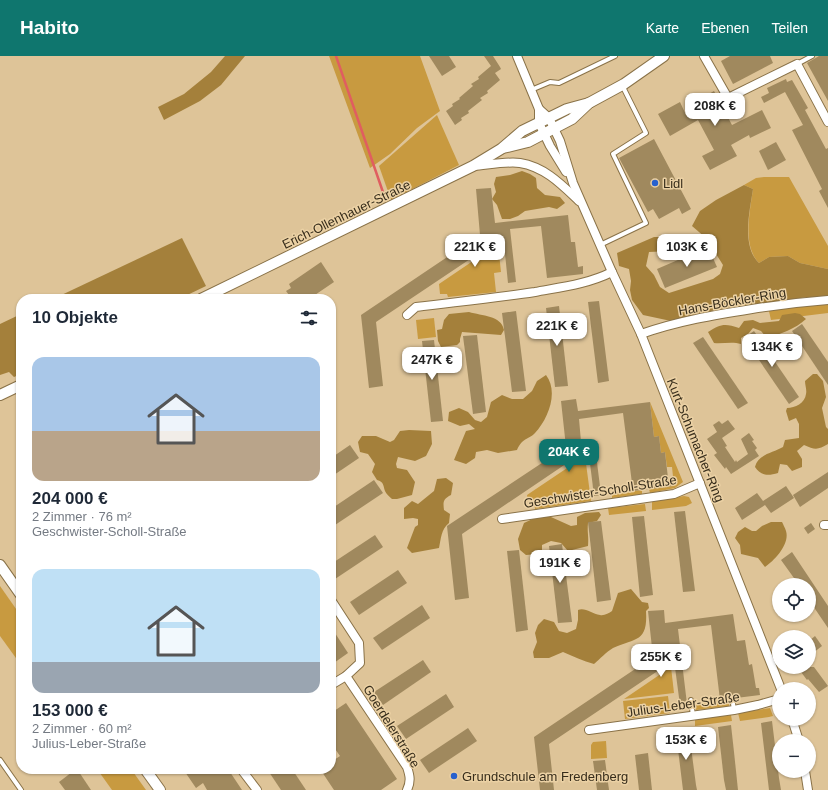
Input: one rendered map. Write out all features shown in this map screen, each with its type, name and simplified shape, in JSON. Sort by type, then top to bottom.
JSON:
[{"type":"street","points":[[517,56],[539,109],[539,123]]},
{"type":"street","name":"Erich-Ollenhauer-Straße","points":[[211,294],[473,166],[501,149],[522,130],[567,109],[589,103],[622,85],[664,56]]},
{"type":"street","points":[[704,56],[728,98],[797,64],[828,122]]},
{"type":"street","name":"Erich-Ollenhauer-Straße","points":[[501,149],[525,143],[554,129],[572,119],[589,103]]},
{"type":"street","points":[[539,109],[549,118]]},
{"type":"street","name":"Kurt-Schumacher-Ring","points":[[549,118],[560,141],[573,183]]},
{"type":"street","name":"Kurt-Schumacher-Ring","points":[[539,123],[573,183],[641,334],[778,682]]},
{"type":"street","name":"Kurt-Schumacher-Ring","points":[[473,166],[519,163],[532,166],[544,171],[582,203]]},
{"type":"street","points":[[407,315],[416,307],[577,285],[600,278],[612,272]]},
{"type":"street","name":"Hans-Böckler-Ring","points":[[641,334],[666,325],[710,315],[800,302],[828,300]]},
{"type":"street","points":[[0,396],[16,388]]},
{"type":"street","name":"Geschwister-Scholl-Straße","points":[[502,519],[674,494],[700,483]]},
{"type":"street","points":[[0,565],[16,588]]},
{"type":"street","points":[[336,608],[359,643],[360,663],[346,676],[336,682]]},
{"type":"street","name":"Goerdelerstraße","points":[[346,676],[407,767],[410,776],[410,783],[407,790]]},
{"type":"street","name":"Julius-Leber-Straße","points":[[589,730],[734,710],[772,701]]},
{"type":"street","points":[[149,774],[160,790]]},
{"type":"street","points":[[245,774],[257,790]]},
{"type":"street","points":[[806,778],[808,790]]},
{"type":"lane","points":[[531,90],[550,82],[559,83],[609,57],[615,56]]},
{"type":"lane","points":[[797,64],[812,56]]},
{"type":"lane","points":[[600,245],[646,223],[613,154],[646,133],[622,85]]},
{"type":"lane","points":[[732,697],[734,710]]},
{"type":"lane","points":[[691,700],[693,716]]},
{"type":"lane","points":[[0,760],[21,790]]},
{"type":"shaded area","points":[[225,56],[245,56],[221,85],[200,101],[164,120],[158,107],[184,94],[211,72]]},
{"type":"shaded area","points":[[329,56],[420,56],[440,111],[417,128],[390,154],[370,168]]},
{"type":"shaded area","points":[[437,115],[459,165],[391,200],[379,166]]},
{"type":"shaded area","points":[[522,171],[536,178],[537,188],[545,195],[560,197],[565,203],[557,209],[549,207],[525,211],[510,219],[502,219],[497,205],[492,199],[496,192],[494,184],[496,177]]},
{"type":"shaded area","points":[[789,177],[828,246],[828,269],[800,263],[788,256],[769,257],[759,263],[754,256],[750,247],[748,228],[753,189],[744,185],[756,178]]},
{"type":"shaded area","points":[[744,185],[753,189],[748,238],[753,256],[759,263],[769,257],[788,256],[800,263],[828,269],[828,297],[807,297],[755,305],[736,305],[711,311],[701,317],[689,316],[671,321],[643,315],[632,300],[629,269],[619,266],[617,253],[654,237],[660,237],[671,243],[672,251],[649,252],[646,266],[654,275],[660,287],[669,293],[713,279],[720,274],[723,265],[706,238],[692,226],[700,211],[716,200]]},
{"type":"shaded area","points":[[182,238],[206,286],[189,294],[64,294]]},
{"type":"shaded area","points":[[498,244],[501,272],[494,273],[496,292],[448,297],[447,294],[440,294],[439,284]]},
{"type":"shaded area","points":[[828,300],[828,313],[771,320],[768,307]]},
{"type":"shaded area","points":[[469,312],[490,317],[499,321],[504,330],[501,335],[462,332],[460,342],[457,345],[441,347],[438,341],[437,330],[442,329],[444,320],[449,314]]},
{"type":"shaded area","points":[[795,313],[800,314],[806,319],[788,331],[767,338],[761,331],[753,328],[748,334],[741,338],[741,344],[714,343],[708,332],[723,325],[730,325],[739,328],[744,321],[753,320],[760,323],[779,321],[782,315]]},
{"type":"shaded area","points":[[16,316],[16,376],[14,377],[9,372],[0,375],[0,324]]},
{"type":"shaded area","points":[[434,318],[436,337],[418,339],[416,320]]},
{"type":"shaded area","points":[[813,374],[817,374],[823,381],[826,397],[822,408],[826,427],[828,429],[828,444],[816,449],[804,445],[797,451],[802,459],[802,467],[792,471],[787,465],[780,464],[778,473],[771,475],[762,474],[755,467],[759,459],[766,454],[783,447],[785,440],[799,438],[799,424],[796,418],[789,421],[786,411],[787,408],[796,406],[804,400],[806,392],[805,381]]},
{"type":"shaded area","points":[[546,375],[552,389],[552,397],[548,413],[535,433],[525,439],[517,450],[498,453],[487,450],[476,452],[475,458],[466,464],[454,460],[466,431],[475,429],[469,424],[460,426],[448,421],[449,412],[459,408],[468,412],[475,420],[481,422],[487,417],[491,402],[502,395],[512,399],[523,399],[532,391],[537,381]]},
{"type":"shaded area","points":[[650,402],[683,482],[675,488],[650,493],[649,489],[674,486],[672,467],[667,467],[665,452],[661,453],[659,436],[654,437]]},
{"type":"shaded area","points":[[400,431],[431,431],[432,444],[426,456],[415,461],[398,457],[396,464],[397,468],[407,470],[415,482],[412,495],[392,499],[385,492],[382,483],[377,480],[372,472],[375,464],[368,454],[360,452],[358,442],[362,436],[376,436],[390,442],[394,440]]},
{"type":"shaded area","points":[[585,456],[591,501],[535,509],[534,500],[528,500],[527,495]]},
{"type":"shaded area","points":[[446,478],[453,483],[451,495],[445,499],[444,503],[444,510],[450,514],[449,523],[443,531],[439,548],[412,553],[407,548],[415,527],[418,525],[418,519],[404,519],[404,508],[412,501],[418,504],[434,491],[437,479]]},
{"type":"shaded area","points":[[642,490],[642,494],[612,498],[612,494]]},
{"type":"shaded area","points":[[684,496],[689,497],[692,503],[686,506],[652,510],[652,502]]},
{"type":"shaded area","points":[[645,504],[646,511],[609,515],[608,508]]},
{"type":"shaded area","points":[[599,512],[601,515],[597,521],[588,523],[588,546],[568,551],[561,543],[551,541],[542,545],[542,551],[538,554],[526,555],[520,550],[518,539],[524,523],[541,515],[551,517],[571,526],[577,525],[577,517],[585,513]]},
{"type":"shaded area","points":[[771,522],[782,522],[787,536],[781,551],[765,567],[758,558],[741,554],[740,545],[735,538],[738,532],[745,527],[752,531],[756,531],[762,526]]},
{"type":"shaded area","points":[[0,586],[16,609],[16,658],[0,636]]},
{"type":"shaded area","points":[[631,589],[642,602],[648,603],[649,608],[646,611],[646,621],[643,634],[639,637],[613,648],[594,664],[563,652],[549,658],[534,658],[533,652],[537,642],[535,633],[538,625],[544,619],[554,622],[559,631],[567,633],[576,629],[578,610],[583,609],[600,615],[606,614],[612,611],[618,593]]},
{"type":"shaded area","points":[[671,667],[674,693],[624,699]]},
{"type":"shaded area","points":[[668,696],[670,713],[625,719],[623,701]]},
{"type":"shaded area","points":[[728,699],[729,706],[696,710],[695,703]]},
{"type":"shaded area","points":[[770,708],[772,716],[740,721],[738,713]]},
{"type":"shaded area","points":[[731,715],[732,721],[695,726],[695,719]]},
{"type":"shaded area","points":[[606,741],[607,758],[591,759],[591,745],[593,742]]},
{"type":"shaded area","points":[[101,774],[135,774],[146,790],[112,790]]},
{"type":"building","points":[[429,56],[449,56],[456,67],[442,76]]},
{"type":"building","points":[[484,56],[493,56],[501,69],[495,73],[500,80],[487,91],[488,93],[480,98],[482,100],[468,111],[469,113],[461,118],[462,120],[455,125],[446,111],[473,86],[471,84],[479,79],[478,77],[491,66]]},
{"type":"building","points":[[730,56],[770,56],[773,63],[733,84],[721,61]]},
{"type":"building","points":[[819,56],[828,56],[828,101],[807,63]]},
{"type":"building","points":[[786,79],[787,82],[792,80],[808,108],[805,110],[826,149],[828,148],[828,208],[819,191],[822,189],[792,130],[803,125],[785,92],[764,103],[761,97],[769,93],[767,88]]},
{"type":"building","points":[[714,91],[732,125],[762,110],[771,128],[750,138],[749,135],[731,145],[737,156],[710,170],[702,156],[714,150],[698,120],[670,136],[658,114],[680,102],[686,115],[706,104],[702,98]]},
{"type":"building","name":"Lidl","points":[[654,139],[691,209],[682,214],[679,208],[659,219],[653,209],[648,212],[619,158]]},
{"type":"building","points":[[776,142],[786,160],[768,170],[759,151]]},
{"type":"building","points":[[491,188],[495,223],[568,215],[571,242],[575,242],[578,267],[583,266],[583,274],[547,278],[541,226],[510,229],[516,282],[508,283],[504,244],[497,241],[376,322],[383,386],[369,388],[361,315],[480,235],[476,189]]},
{"type":"building","points":[[708,247],[717,267],[665,288],[657,269]]},
{"type":"building","points":[[321,262],[334,282],[316,294],[288,294],[286,291],[291,288],[289,284]]},
{"type":"building","points":[[599,301],[609,381],[598,383],[588,302]]},
{"type":"building","points":[[559,306],[568,386],[555,387],[546,308]]},
{"type":"building","points":[[516,311],[526,391],[512,392],[502,313]]},
{"type":"building","points":[[802,324],[828,362],[828,385],[792,331]]},
{"type":"building","points":[[754,331],[799,397],[789,404],[744,338]]},
{"type":"building","points":[[477,335],[486,412],[473,414],[463,336]]},
{"type":"building","points":[[703,337],[748,403],[738,409],[693,343]]},
{"type":"building","points":[[434,340],[443,421],[431,422],[422,341]]},
{"type":"building","points":[[576,399],[578,411],[650,402],[654,437],[659,436],[661,453],[665,452],[668,478],[673,478],[674,486],[633,491],[623,413],[579,419],[582,453],[462,534],[469,598],[455,600],[447,526],[566,447],[561,401]]},
{"type":"building","points":[[728,420],[735,429],[722,438],[727,446],[725,447],[735,462],[748,454],[741,439],[749,433],[754,440],[752,441],[757,448],[755,450],[759,456],[731,474],[714,455],[717,453],[707,439],[717,432],[713,425],[719,421],[722,424]]},
{"type":"building","points":[[350,445],[359,458],[336,474],[336,455]]},
{"type":"building","points":[[596,454],[601,495],[594,496],[589,455]]},
{"type":"building","points":[[828,472],[828,488],[800,507],[793,495]]},
{"type":"building","points":[[374,480],[383,493],[336,524],[336,506]]},
{"type":"building","points":[[786,486],[794,498],[771,513],[765,505],[742,520],[735,508],[757,493],[763,501]]},
{"type":"building","points":[[685,511],[695,591],[683,592],[674,512]]},
{"type":"building","points":[[644,516],[653,595],[640,597],[632,517]]},
{"type":"building","points":[[601,521],[611,600],[597,602],[588,522]]},
{"type":"building","points":[[811,523],[815,529],[808,534],[804,528]]},
{"type":"building","points":[[375,535],[383,547],[336,578],[336,561]]},
{"type":"building","points":[[562,544],[572,622],[558,623],[549,546]]},
{"type":"building","points":[[519,550],[528,630],[516,632],[507,551]]},
{"type":"building","points":[[792,552],[809,578],[794,578],[781,560]]},
{"type":"building","points":[[398,570],[407,583],[359,615],[350,602]]},
{"type":"building","points":[[816,588],[828,606],[828,628],[816,610]]},
{"type":"building","points":[[422,605],[430,618],[382,650],[373,638]]},
{"type":"building","points":[[664,610],[665,623],[733,614],[737,641],[745,640],[749,665],[752,664],[756,688],[759,688],[760,695],[736,698],[732,694],[729,695],[729,699],[720,700],[711,625],[678,629],[687,704],[680,705],[674,660],[549,744],[554,790],[540,790],[534,737],[653,657],[648,611]]},
{"type":"building","points":[[336,635],[348,653],[336,661]]},
{"type":"building","points":[[816,637],[822,646],[816,651]]},
{"type":"building","points":[[423,660],[431,672],[383,705],[374,692]]},
{"type":"building","points":[[816,670],[828,686],[819,692],[816,688],[816,682],[807,680],[802,674],[816,674]]},
{"type":"building","points":[[446,694],[454,707],[406,739],[397,726]]},
{"type":"building","points":[[346,703],[397,779],[381,790],[334,790],[323,774],[336,774],[336,759],[340,756],[336,750],[336,710]]},
{"type":"building","points":[[772,721],[774,734],[772,734],[772,778],[779,778],[781,790],[769,790],[761,723]]},
{"type":"building","points":[[731,725],[738,790],[726,790],[718,727]]},
{"type":"building","points":[[468,728],[477,741],[429,773],[420,760]]},
{"type":"building","points":[[689,732],[697,790],[683,790],[676,733]]},
{"type":"building","points":[[648,753],[652,790],[639,790],[635,755]]},
{"type":"building","points":[[605,760],[609,790],[597,790],[593,761]]},
{"type":"building","points":[[69,774],[80,774],[91,790],[65,790],[59,782]]},
{"type":"building","points":[[186,774],[231,774],[242,790],[207,790],[203,783],[196,788]]},
{"type":"building","points":[[270,774],[295,774],[306,790],[281,790]]},
{"type":"waterway","points":[[336,56],[385,198]]},
{"type":"place","name":"Lidl","points":[[655,183]]},
{"type":"place","name":"Grundschule am Fredenberg","points":[[454,776]]}]
